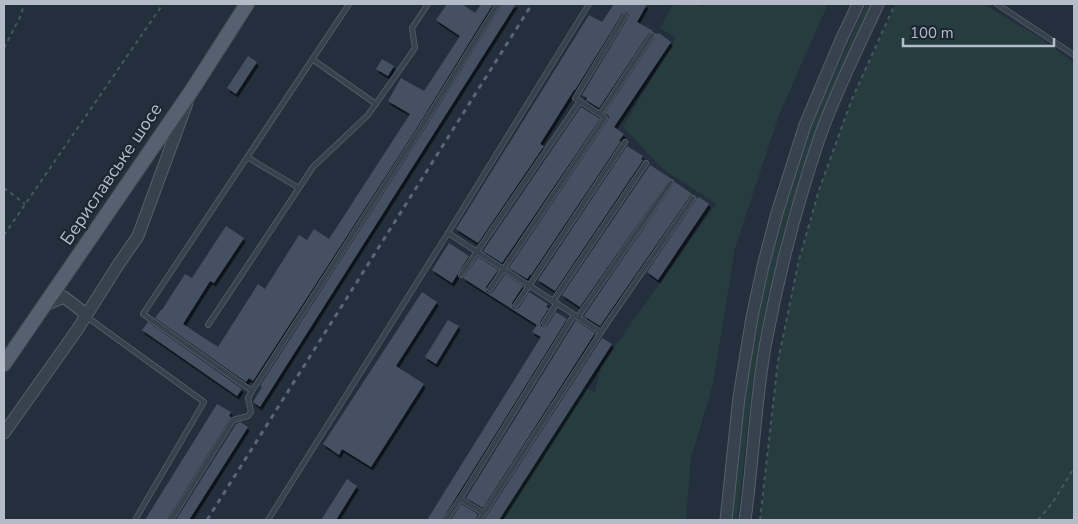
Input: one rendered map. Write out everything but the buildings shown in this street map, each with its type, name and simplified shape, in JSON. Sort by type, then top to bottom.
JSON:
[{"type":"main road","name":"Бериславське шосе","points":[[4,364],[192,90],[247,4]]},
{"type":"street","points":[[726,520],[739,397],[752,317],[763,266],[777,213],[805,125],[858,4]]},
{"type":"street","points":[[745,520],[764,349],[789,237],[820,138],[878,4]]},
{"type":"street","points":[[4,433],[73,336],[138,236],[192,90]]},
{"type":"street","points":[[45,305],[64,297],[82,310],[86,316]]},
{"type":"lane","points":[[252,391],[143,314],[349,4]]},
{"type":"lane","points":[[208,325],[313,167],[368,115],[376,104],[414,48],[412,28],[428,4]]},
{"type":"lane","points":[[171,520],[233,420],[248,416],[251,412],[248,398],[252,391],[416,136],[498,4]]},
{"type":"lane","points":[[268,520],[589,4]]},
{"type":"lane","points":[[997,4],[1074,55]]},
{"type":"lane","points":[[490,289],[605,118],[575,98],[625,16]]},
{"type":"lane","points":[[600,114],[652,36]]},
{"type":"lane","points":[[312,59],[376,104]]},
{"type":"lane","points":[[461,275],[580,101]]},
{"type":"lane","points":[[516,305],[625,142]]},
{"type":"lane","points":[[247,157],[299,188]]},
{"type":"lane","points":[[544,323],[555,302],[646,163]]},
{"type":"lane","points":[[446,520],[576,316],[671,182]]},
{"type":"lane","points":[[480,520],[601,332],[693,198]]},
{"type":"lane","points":[[448,233],[601,332]]},
{"type":"lane","points":[[86,316],[204,402],[135,520]]},
{"type":"lane","points":[[460,499],[484,514]]},
{"type":"path","points":[[4,48],[21,15],[24,4]]},
{"type":"path","points":[[4,235],[163,4]]},
{"type":"path","points":[[760,520],[778,361],[799,260],[819,190],[852,99],[896,4]]},
{"type":"path","points":[[4,188],[26,204]]},
{"type":"path","points":[[1038,520],[1053,502],[1074,468]]},
{"type":"green space","points":[[673,4],[697,4],[702,7],[704,4],[828,4],[779,115],[735,248],[713,384],[691,458],[686,520],[499,520],[585,387],[595,392],[601,366],[716,204],[662,168],[623,127],[676,38],[660,28]]},
{"type":"green space","points":[[866,4],[873,4],[818,123],[786,222],[766,305],[757,353],[737,520],[731,520],[741,419],[760,304],[777,229],[812,122]]},
{"type":"green space","points":[[896,4],[983,4],[1039,37],[1074,63],[1074,520],[760,520],[778,361],[799,260],[819,190],[852,99]]},
{"type":"railway","points":[[207,520],[532,4]]}]
